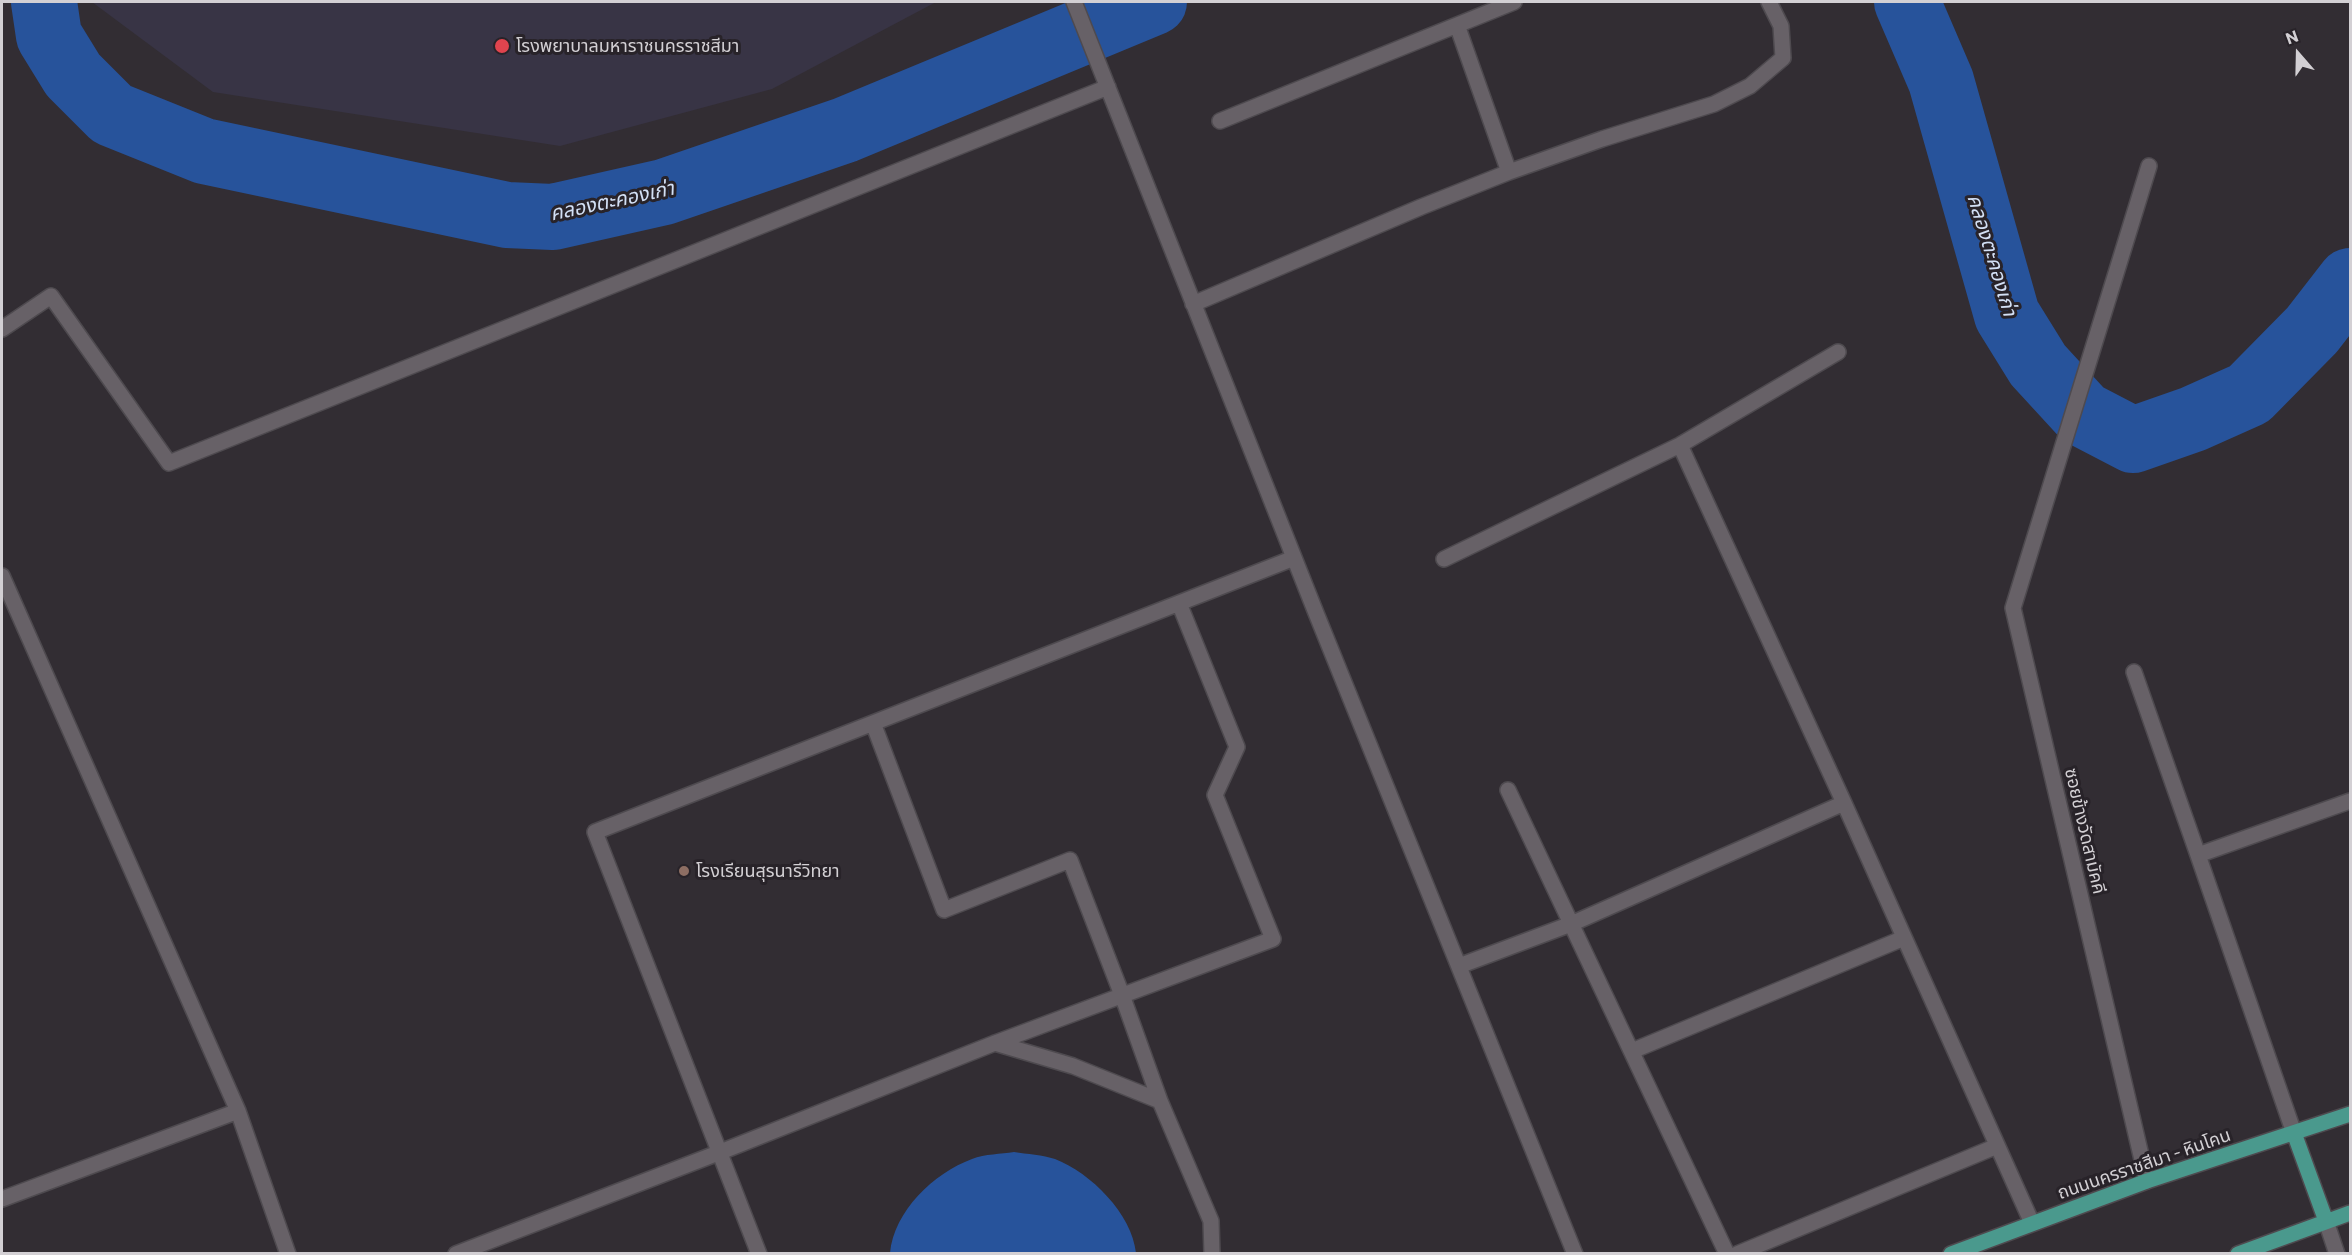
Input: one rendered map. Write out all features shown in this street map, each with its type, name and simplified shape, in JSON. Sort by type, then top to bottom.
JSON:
[{"type":"main road","name":"ถนนนครราชสีมา - หินโคน","points":[[1951,1254],[2147,1181],[2350,1114]]},
{"type":"main road","points":[[2294,1133],[2326,1221]]},
{"type":"main road","points":[[2238,1254],[2350,1213]]},
{"type":"street","points":[[1074,2],[1294,558],[1575,1254]]},
{"type":"street","points":[[1220,121],[1514,2]]},
{"type":"street","points":[[1193,304],[1509,172],[1602,139],[1714,104],[1750,86],[1783,58],[1781,26],[1769,2]]},
{"type":"street","points":[[1457,25],[1509,172]]},
{"type":"street","points":[[2,329],[51,296],[169,463],[1106,81]]},
{"type":"street","name":"ซอยข้างวัดสามัคคี","points":[[2147,1181],[2013,608],[2149,166]]},
{"type":"street","points":[[1444,559],[1680,445],[1838,352]]},
{"type":"street","points":[[1680,445],[1844,803],[2032,1224]]},
{"type":"street","points":[[759,1254],[595,832],[1294,558]]},
{"type":"street","points":[[2,576],[238,1111],[288,1254]]},
{"type":"street","points":[[456,1254],[995,1043],[1272,939],[1215,795],[1237,747],[1179,603]]},
{"type":"street","points":[[2134,672],[2294,1133]]},
{"type":"street","points":[[873,723],[944,910],[1070,861],[1160,1101],[1211,1221],[1212,1254]]},
{"type":"street","points":[[1508,790],[1727,1254]]},
{"type":"street","points":[[2198,855],[2350,801]]},
{"type":"street","points":[[1459,966],[1571,924],[1844,803]]},
{"type":"street","points":[[1632,1051],[1904,938]]},
{"type":"street","points":[[995,1043],[1073,1066],[1160,1101]]},
{"type":"street","points":[[2,1199],[238,1111]]},
{"type":"street","points":[[1737,1254],[1997,1146]]},
{"type":"street","points":[[2326,1221],[2337,1254]]},
{"type":"shaded area","name":"โรงพยาบาลมหาราชนครราชสีมา","points":[[92,2],[936,2],[772,89],[560,146],[213,92]]},
{"type":"water","points":[[1014,1152],[1055,1159],[1082,1174],[1108,1197],[1118,1210],[1133,1238],[1136,1253],[890,1253],[899,1223],[908,1208],[930,1184],[958,1165],[972,1159]]},
{"type":"waterway","name":"คลองตะคองเก่า","points":[[44,2],[49,36],[73,75],[112,114],[204,151],[507,215],[553,217],[664,192],[845,130],[1154,2]]},
{"type":"waterway","name":"คลองตะคองเก่า","points":[[1907,2],[1941,81],[2007,315],[2038,365],[2083,414],[2133,440],[2193,419],[2249,394],[2312,330],[2350,281]]},
{"type":"place","name":"โรงพยาบาลมหาราชนครราชสีมา","points":[[502,46]]},
{"type":"place","name":"โรงเรียนสุรนารีวิทยา","points":[[684,871]]}]
